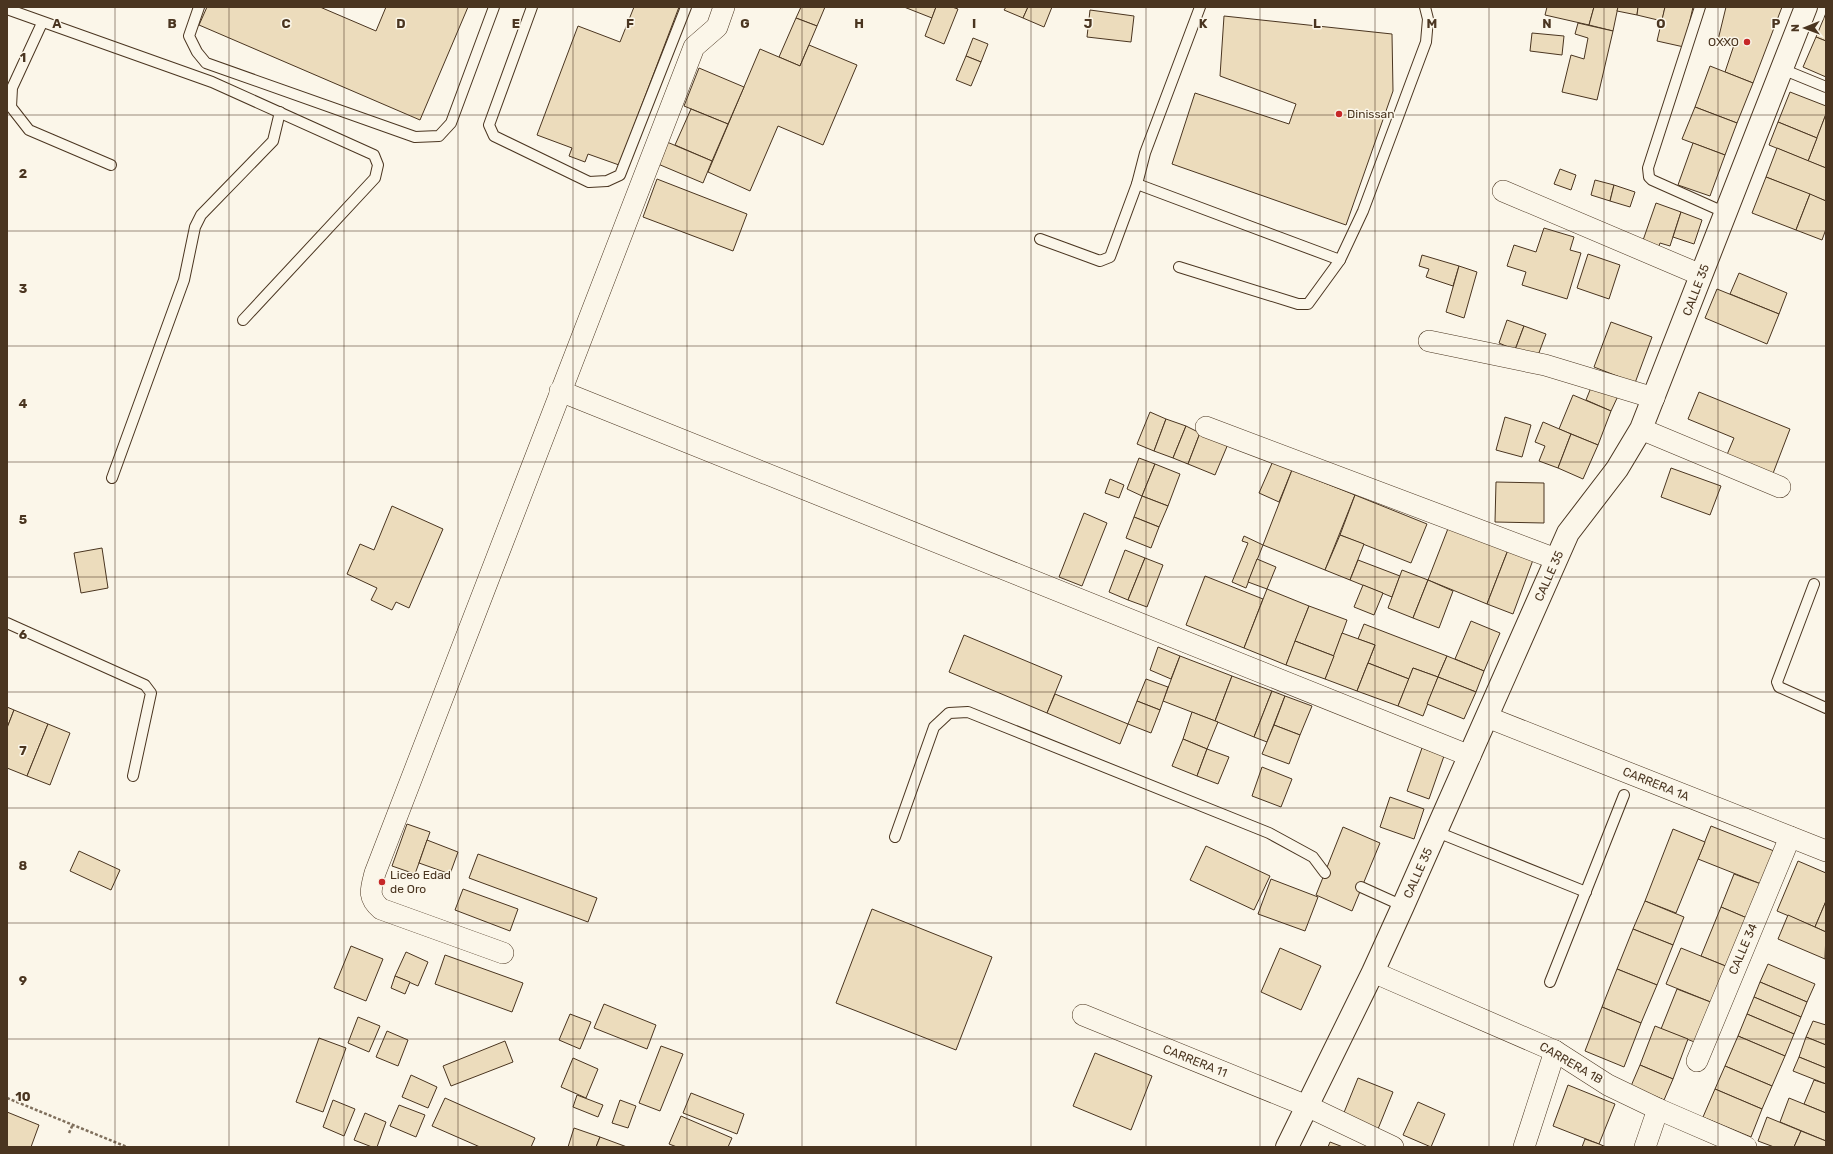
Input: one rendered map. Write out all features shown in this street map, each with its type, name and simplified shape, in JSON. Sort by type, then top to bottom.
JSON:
[{"type":"street","points":[[503,953],[381,909],[374,903],[370,892],[375,873],[694,47],[717,27],[724,7]]},
{"type":"street","name":"CALLE 35","points":[[1287,1147],[1373,972],[1437,832],[1568,533],[1617,469],[1641,429],[1806,7]]},
{"type":"street","points":[[1503,191],[1701,275]]},
{"type":"street","points":[[1429,341],[1545,366],[1654,398]]},
{"type":"street","points":[[560,391],[1470,756]]},
{"type":"street","points":[[1206,427],[1556,559]]},
{"type":"street","points":[[1641,429],[1780,487]]},
{"type":"street","name":"CARRERA 1A","points":[[1487,717],[1826,851]]},
{"type":"street","name":"CALLE 34","points":[[1697,1061],[1790,837]]},
{"type":"street","name":"CARRERA 1B","points":[[1373,972],[1555,1052],[1608,1085],[1658,1109],[1746,1147]]},
{"type":"street","name":"CARRERA 11","points":[[1083,1016],[1307,1106],[1393,1147]]},
{"type":"street","points":[[1524,1147],[1555,1052]]},
{"type":"street","points":[[1645,1147],[1658,1109]]},
{"type":"lane","points":[[199,7],[188,36],[197,52],[206,63],[415,137],[439,136],[451,123],[494,7]]},
{"type":"lane","points":[[532,7],[489,125],[494,136],[589,182],[607,181],[620,175],[686,7]]},
{"type":"lane","points":[[1040,239],[1100,261],[1110,257],[1137,184],[1147,147],[1200,7]]},
{"type":"lane","points":[[1179,267],[1308,304],[1340,260],[1362,212],[1426,42],[1428,19],[1425,7]]},
{"type":"lane","points":[[1700,7],[1648,168],[1649,177],[1652,180],[1726,213]]},
{"type":"lane","points":[[7,9],[42,23],[212,82],[367,151],[374,155],[378,160],[377,172],[368,186],[243,320]]},
{"type":"lane","points":[[42,23],[12,88],[11,107],[29,130],[111,165]]},
{"type":"lane","points":[[1782,70],[1826,87]]},
{"type":"lane","points":[[112,478],[184,280],[195,227],[201,215],[273,141],[280,112]]},
{"type":"lane","points":[[1137,184],[1340,260]]},
{"type":"lane","points":[[1814,584],[1777,682],[1779,687],[1826,708]]},
{"type":"lane","points":[[7,623],[144,685],[151,693],[133,776]]},
{"type":"lane","points":[[895,837],[934,727],[949,713],[968,712],[1269,833],[1313,857],[1325,874]]},
{"type":"lane","points":[[1550,982],[1624,794]]},
{"type":"lane","points":[[1437,832],[1586,892]]},
{"type":"lane","points":[[1361,887],[1403,906]]},
{"type":"path","points":[[7,1098],[127,1147]]},
{"type":"path","points":[[69,1133],[73,1124]]},
{"type":"building","points":[[207,7],[320,7],[376,31],[386,7],[468,7],[420,120],[199,25]]},
{"type":"building","points":[[634,7],[679,7],[619,165],[588,154],[585,162],[569,156],[572,148],[537,135],[578,26],[620,42]]},
{"type":"building","points":[[801,7],[825,7],[817,26],[796,18]]},
{"type":"building","points":[[904,7],[936,7],[932,18]]},
{"type":"building","points":[[936,7],[952,7],[958,9],[944,44],[925,36]]},
{"type":"building","points":[[1006,7],[1028,7],[1023,18],[1004,10]]},
{"type":"building","points":[[1028,7],[1052,7],[1044,27],[1023,18]]},
{"type":"building","points":[[1547,7],[1594,7],[1589,25],[1545,15]]},
{"type":"building","points":[[1594,7],[1618,7],[1613,31],[1589,25]]},
{"type":"building","points":[[1618,7],[1638,7],[1637,15],[1617,11]]},
{"type":"building","points":[[1638,7],[1665,7],[1662,21],[1637,15]]},
{"type":"building","points":[[1665,7],[1693,7],[1684,47],[1657,41]]},
{"type":"building","name":"OXXO","points":[[1726,7],[1782,7],[1753,83],[1725,72],[1734,45],[1718,40]]},
{"type":"building","points":[[1090,10],[1134,16],[1131,42],[1087,37]]},
{"type":"building","points":[[1826,13],[1826,41],[1816,37]]},
{"type":"building","name":"Dinissan","points":[[1224,16],[1392,34],[1393,91],[1346,225],[1172,164],[1195,93],[1289,124],[1296,104],[1220,76]]},
{"type":"building","points":[[796,18],[817,26],[800,66],[779,57]]},
{"type":"building","points":[[1578,23],[1613,31],[1597,100],[1562,92],[1571,55],[1584,59],[1588,38],[1575,34]]},
{"type":"building","points":[[1532,33],[1564,36],[1562,55],[1530,51]]},
{"type":"building","points":[[1816,37],[1826,41],[1826,77],[1803,67]]},
{"type":"building","points":[[973,38],[988,44],[981,62],[966,56]]},
{"type":"building","points":[[809,45],[857,65],[823,145],[778,126],[750,191],[708,172],[760,49],[800,66]]},
{"type":"building","points":[[966,56],[981,62],[971,86],[956,80]]},
{"type":"building","points":[[1710,66],[1753,83],[1737,123],[1695,107]]},
{"type":"building","points":[[699,68],[744,87],[728,124],[684,106]]},
{"type":"building","points":[[1790,92],[1826,106],[1826,114],[1817,138],[1778,122]]},
{"type":"building","points":[[1695,107],[1737,123],[1725,155],[1682,139]]},
{"type":"building","points":[[691,109],[728,124],[712,161],[675,145]]},
{"type":"building","points":[[1826,114],[1826,168],[1808,161]]},
{"type":"building","points":[[1778,122],[1817,138],[1808,161],[1769,145]]},
{"type":"building","points":[[667,142],[712,161],[703,183],[658,164]]},
{"type":"building","points":[[1693,143],[1725,155],[1710,196],[1678,185]]},
{"type":"building","points":[[1777,148],[1826,168],[1826,201],[1766,177]]},
{"type":"building","points":[[1560,169],[1576,175],[1571,190],[1554,184]]},
{"type":"building","points":[[1766,177],[1810,194],[1796,230],[1752,213]]},
{"type":"building","points":[[657,179],[747,214],[733,251],[643,217]]},
{"type":"building","points":[[1595,180],[1614,185],[1610,201],[1591,195]]},
{"type":"building","points":[[1614,185],[1635,192],[1630,207],[1610,201]]},
{"type":"building","points":[[1810,194],[1826,201],[1826,229],[1822,240],[1796,230]]},
{"type":"building","points":[[1656,203],[1681,212],[1670,246],[1660,243],[1657,251],[1641,246]]},
{"type":"building","points":[[1681,212],[1702,220],[1694,244],[1673,237]]},
{"type":"building","points":[[1544,228],[1574,237],[1570,250],[1581,253],[1567,299],[1522,285],[1526,272],[1507,266],[1514,245],[1536,252]]},
{"type":"building","points":[[1588,254],[1620,265],[1609,299],[1577,288]]},
{"type":"building","points":[[1422,255],[1459,266],[1453,286],[1426,277],[1429,269],[1419,266]]},
{"type":"building","points":[[1459,266],[1477,272],[1464,318],[1446,312]]},
{"type":"building","points":[[1739,273],[1787,293],[1779,314],[1730,294]]},
{"type":"building","points":[[1717,289],[1779,314],[1767,344],[1705,318]]},
{"type":"building","points":[[1507,320],[1524,326],[1515,350],[1499,343]]},
{"type":"building","points":[[1611,322],[1652,337],[1635,383],[1594,367]]},
{"type":"building","points":[[1524,326],[1546,334],[1537,358],[1515,350]]},
{"type":"building","points":[[1592,385],[1618,396],[1611,411],[1586,400]]},
{"type":"building","points":[[1699,392],[1790,429],[1772,476],[1726,457],[1734,438],[1688,419]]},
{"type":"building","points":[[1573,395],[1611,411],[1598,445],[1559,429]]},
{"type":"building","points":[[1150,412],[1166,419],[1154,451],[1137,444]]},
{"type":"building","points":[[1505,417],[1531,425],[1522,457],[1496,450]]},
{"type":"building","points":[[1166,419],[1186,426],[1173,458],[1154,451]]},
{"type":"building","points":[[1543,422],[1571,434],[1558,468],[1539,461],[1545,446],[1535,442]]},
{"type":"building","points":[[1186,426],[1200,433],[1188,464],[1173,458]]},
{"type":"building","points":[[1200,433],[1228,444],[1215,475],[1188,464]]},
{"type":"building","points":[[1571,434],[1598,445],[1583,479],[1558,468]]},
{"type":"building","points":[[1139,458],[1155,464],[1142,496],[1127,489]]},
{"type":"building","points":[[1273,461],[1292,470],[1279,502],[1259,493]]},
{"type":"building","points":[[1155,464],[1180,474],[1168,506],[1142,496]]},
{"type":"building","points":[[1671,468],[1721,486],[1710,515],[1661,497]]},
{"type":"building","points":[[1292,470],[1355,495],[1325,570],[1263,545]]},
{"type":"building","points":[[1110,479],[1124,485],[1119,498],[1105,493]]},
{"type":"building","points":[[1496,482],[1544,483],[1544,523],[1495,522]]},
{"type":"building","points":[[1355,495],[1427,524],[1411,563],[1340,535]]},
{"type":"building","points":[[1142,496],[1168,506],[1159,527],[1134,517]]},
{"type":"building","points":[[392,506],[443,529],[409,608],[396,602],[392,610],[371,600],[377,588],[347,574],[360,544],[374,550]]},
{"type":"building","points":[[1084,513],[1107,523],[1082,586],[1059,577]]},
{"type":"building","points":[[1134,517],[1159,527],[1151,548],[1126,538]]},
{"type":"building","points":[[1449,526],[1508,550],[1487,604],[1428,580]]},
{"type":"building","points":[[1340,535],[1364,544],[1350,580],[1325,570]]},
{"type":"building","points":[[1244,536],[1263,545],[1246,588],[1232,582],[1248,543],[1242,541]]},
{"type":"building","points":[[102,548],[108,588],[81,593],[74,553]]},
{"type":"building","points":[[1125,550],[1145,558],[1128,600],[1109,592]]},
{"type":"building","points":[[1508,550],[1533,560],[1513,614],[1487,604]]},
{"type":"building","points":[[1145,558],[1163,565],[1147,607],[1128,600]]},
{"type":"building","points":[[1257,559],[1276,567],[1267,589],[1248,582]]},
{"type":"building","points":[[1358,560],[1400,576],[1392,597],[1350,580]]},
{"type":"building","points":[[1402,570],[1428,580],[1413,618],[1388,608]]},
{"type":"building","points":[[1205,576],[1263,599],[1244,648],[1186,625]]},
{"type":"building","points":[[1428,580],[1453,591],[1439,628],[1413,618]]},
{"type":"building","points":[[1363,585],[1383,593],[1374,615],[1354,607]]},
{"type":"building","points":[[1267,589],[1309,606],[1286,665],[1244,648]]},
{"type":"building","points":[[1309,606],[1347,620],[1334,656],[1295,641]]},
{"type":"building","points":[[1471,621],[1500,633],[1484,671],[1455,659]]},
{"type":"building","points":[[1364,624],[1447,656],[1438,677],[1413,668],[1409,679],[1368,663],[1375,645],[1358,639]]},
{"type":"building","points":[[1342,633],[1375,645],[1357,691],[1325,679]]},
{"type":"building","points":[[964,635],[1062,676],[1047,713],[949,672]]},
{"type":"building","points":[[1295,641],[1334,656],[1325,679],[1286,665]]},
{"type":"building","points":[[1158,647],[1180,656],[1171,679],[1150,670]]},
{"type":"building","points":[[1180,656],[1232,676],[1215,721],[1163,701]]},
{"type":"building","points":[[1447,656],[1484,671],[1476,692],[1438,677]]},
{"type":"building","points":[[1368,663],[1409,679],[1398,706],[1357,691]]},
{"type":"building","points":[[1413,668],[1438,677],[1423,716],[1398,706]]},
{"type":"building","points":[[1232,676],[1272,691],[1254,737],[1215,721]]},
{"type":"building","points":[[1438,677],[1476,692],[1464,719],[1427,704]]},
{"type":"building","points":[[1146,679],[1168,687],[1160,710],[1137,701]]},
{"type":"building","points":[[1272,691],[1285,696],[1267,742],[1254,737]]},
{"type":"building","points":[[1055,694],[1128,724],[1120,744],[1047,713]]},
{"type":"building","points":[[1285,696],[1312,706],[1300,735],[1274,725]]},
{"type":"building","points":[[1137,701],[1160,710],[1151,733],[1128,724]]},
{"type":"building","points":[[7,707],[14,710],[7,728]]},
{"type":"building","points":[[14,710],[48,724],[27,776],[7,768],[7,728]]},
{"type":"building","points":[[1192,712],[1218,722],[1207,749],[1183,739]]},
{"type":"building","points":[[48,724],[70,733],[50,785],[27,776]]},
{"type":"building","points":[[1274,725],[1300,735],[1289,764],[1262,754]]},
{"type":"building","points":[[1183,739],[1207,749],[1197,776],[1172,766]]},
{"type":"building","points":[[1422,748],[1444,756],[1429,799],[1407,791]]},
{"type":"building","points":[[1207,749],[1229,757],[1218,784],[1197,776]]},
{"type":"building","points":[[1262,767],[1292,779],[1281,807],[1252,796]]},
{"type":"building","points":[[1390,797],[1424,809],[1414,839],[1380,827]]},
{"type":"building","points":[[407,824],[430,832],[415,874],[392,866]]},
{"type":"building","points":[[1711,826],[1774,851],[1761,884],[1698,859]]},
{"type":"building","points":[[1343,827],[1380,843],[1352,911],[1316,895]]},
{"type":"building","points":[[1673,829],[1705,842],[1676,913],[1645,901]]},
{"type":"building","points":[[427,840],[458,852],[450,874],[419,863]]},
{"type":"building","points":[[1206,846],[1270,876],[1254,910],[1190,880]]},
{"type":"building","points":[[79,851],[120,870],[111,890],[70,871]]},
{"type":"building","points":[[478,854],[597,898],[588,922],[469,878]]},
{"type":"building","points":[[1798,861],[1826,873],[1826,901],[1815,927],[1777,911]]},
{"type":"building","points":[[1734,874],[1761,884],[1747,918],[1721,907]]},
{"type":"building","points":[[1271,879],[1318,897],[1305,931],[1258,914]]},
{"type":"building","points":[[463,889],[518,909],[510,931],[455,910]]},
{"type":"building","points":[[1645,901],[1684,917],[1673,945],[1633,929]]},
{"type":"building","points":[[1826,901],[1826,932],[1815,927]]},
{"type":"building","points":[[1721,907],[1747,918],[1728,967],[1701,956]]},
{"type":"building","points":[[872,909],[992,957],[956,1050],[836,1003]]},
{"type":"building","points":[[1788,915],[1826,932],[1825,959],[1778,939]]},
{"type":"building","points":[[1633,929],[1673,945],[1657,985],[1617,969]]},
{"type":"building","points":[[351,946],[383,959],[366,1001],[334,988]]},
{"type":"building","points":[[1280,948],[1321,966],[1301,1010],[1261,992]]},
{"type":"building","points":[[1681,948],[1728,967],[1713,1003],[1666,984]]},
{"type":"building","points":[[406,952],[428,962],[418,986],[395,976]]},
{"type":"building","points":[[445,955],[523,983],[512,1012],[435,984]]},
{"type":"building","points":[[1768,964],[1815,984],[1807,1002],[1760,982]]},
{"type":"building","points":[[1617,969],[1657,985],[1641,1023],[1602,1007]]},
{"type":"building","points":[[395,976],[410,982],[405,994],[391,988]]},
{"type":"building","points":[[1760,982],[1807,1002],[1801,1017],[1754,997]]},
{"type":"building","points":[[1677,989],[1713,1003],[1697,1043],[1661,1029]]},
{"type":"building","points":[[1754,997],[1801,1017],[1794,1034],[1747,1014]]},
{"type":"building","points":[[604,1004],[656,1025],[647,1049],[594,1028]]},
{"type":"building","points":[[1602,1007],[1641,1023],[1624,1067],[1585,1051]]},
{"type":"building","points":[[570,1014],[591,1022],[580,1049],[559,1040]]},
{"type":"building","points":[[1747,1014],[1794,1034],[1785,1056],[1738,1036]]},
{"type":"building","points":[[358,1017],[380,1026],[369,1052],[348,1043]]},
{"type":"building","points":[[1813,1021],[1826,1025],[1826,1045],[1806,1037]]},
{"type":"building","points":[[1655,1026],[1688,1039],[1673,1079],[1640,1065]]},
{"type":"building","points":[[387,1031],[408,1040],[398,1066],[376,1057]]},
{"type":"building","points":[[1738,1036],[1785,1056],[1772,1086],[1725,1066]]},
{"type":"building","points":[[1806,1037],[1826,1045],[1826,1068],[1799,1057]]},
{"type":"building","points":[[319,1038],[346,1048],[323,1112],[296,1102]]},
{"type":"building","points":[[505,1041],[513,1062],[451,1086],[443,1066]]},
{"type":"building","points":[[661,1046],[683,1054],[660,1111],[639,1103]]},
{"type":"building","points":[[1095,1053],[1152,1076],[1131,1130],[1073,1106]]},
{"type":"building","points":[[1799,1057],[1826,1068],[1826,1084],[1793,1071]]},
{"type":"building","points":[[573,1058],[598,1069],[586,1098],[561,1087]]},
{"type":"building","points":[[1640,1065],[1673,1079],[1664,1100],[1631,1086]]},
{"type":"building","points":[[1725,1066],[1772,1086],[1762,1109],[1715,1089]]},
{"type":"building","points":[[411,1075],[437,1087],[428,1108],[402,1097]]},
{"type":"building","points":[[1358,1078],[1393,1092],[1378,1129],[1343,1115]]},
{"type":"building","points":[[1814,1080],[1826,1084],[1826,1113],[1804,1104]]},
{"type":"building","points":[[1568,1085],[1615,1104],[1599,1144],[1553,1126]]},
{"type":"building","points":[[1715,1089],[1762,1109],[1751,1137],[1703,1117]]},
{"type":"building","points":[[691,1093],[744,1114],[737,1134],[683,1113]]},
{"type":"building","points":[[577,1095],[603,1105],[598,1117],[573,1107]]},
{"type":"building","points":[[445,1098],[535,1138],[531,1147],[480,1147],[432,1126]]},
{"type":"building","points":[[1789,1098],[1826,1113],[1826,1141],[1780,1122]]},
{"type":"building","points":[[333,1100],[355,1109],[344,1136],[323,1127]]},
{"type":"building","points":[[620,1100],[636,1106],[628,1128],[612,1123]]},
{"type":"building","points":[[1418,1102],[1445,1114],[1431,1147],[1403,1135]]},
{"type":"building","points":[[399,1105],[425,1115],[416,1137],[390,1126]]},
{"type":"building","points":[[7,1112],[39,1125],[31,1147],[7,1147]]},
{"type":"building","points":[[365,1113],[386,1122],[377,1147],[372,1147],[354,1140]]},
{"type":"building","points":[[681,1116],[732,1138],[728,1147],[677,1147],[669,1144]]},
{"type":"building","points":[[1767,1117],[1801,1131],[1794,1147],[1774,1147],[1758,1141]]},
{"type":"building","points":[[574,1128],[600,1137],[596,1147],[568,1147]]},
{"type":"building","points":[[1801,1131],[1826,1141],[1826,1147],[1794,1147]]},
{"type":"building","points":[[600,1137],[627,1147],[596,1147]]},
{"type":"building","points":[[1585,1139],[1599,1144],[1606,1147],[1582,1147]]},
{"type":"building","points":[[1330,1142],[1343,1147],[1328,1147]]},
{"type":"place","name":"OXXO","points":[[1747,42]]},
{"type":"place","name":"Dinissan","points":[[1339,114]]},
{"type":"place","name":"Liceo Edad de Oro","points":[[382,882]]}]
